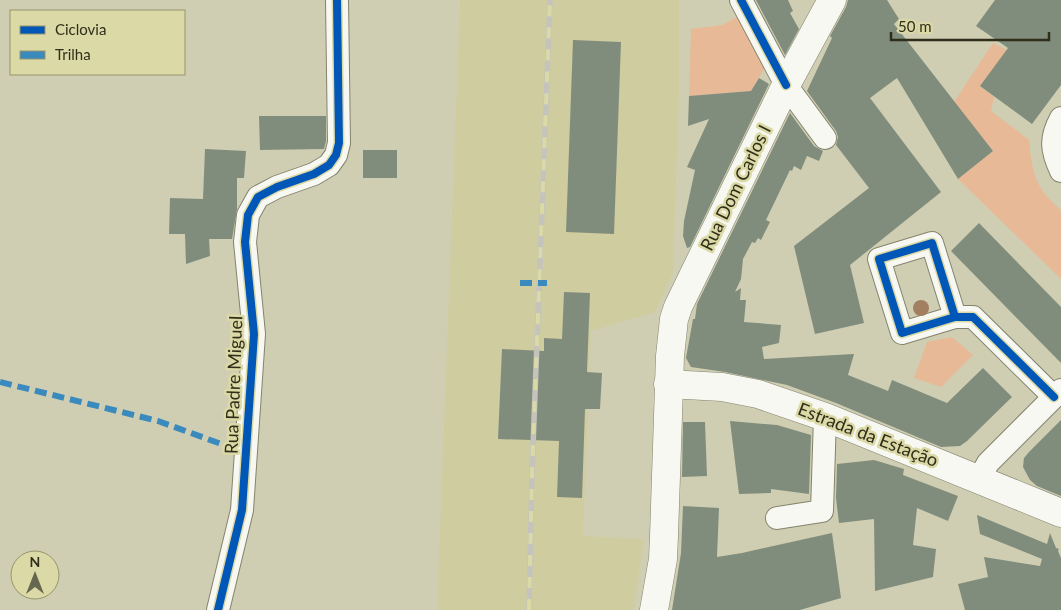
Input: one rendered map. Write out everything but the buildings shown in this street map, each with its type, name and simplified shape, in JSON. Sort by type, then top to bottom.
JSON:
[{"type":"main road","name":"Rua Dom Carlos I","points":[[654,610],[663,559],[668,384],[674,319],[678,307],[786,86],[832,0]]},
{"type":"main road","name":"Estrada da Estação","points":[[668,384],[698,385],[758,394],[825,417],[1061,513]]},
{"type":"street","name":"Rua Padre Miguel","points":[[218,610],[242,510],[254,334],[245,242],[248,215],[258,197],[277,187],[314,174],[330,165],[336,155],[339,143],[337,0]]},
{"type":"street","points":[[741,0],[786,86],[824,138]]},
{"type":"street","points":[[1061,118],[1053,138],[1056,160],[1061,171]]},
{"type":"street","points":[[955,317],[974,316],[1058,394],[988,464],[979,480]]},
{"type":"street","points":[[777,518],[822,511],[825,417]]},
{"type":"shaded area","points":[[460,0],[679,0],[679,95],[673,273],[655,312],[591,331],[583,536],[644,539],[634,610],[437,610]]},
{"type":"shaded area","points":[[741,15],[768,62],[751,91],[689,96],[691,29],[722,25]]},
{"type":"shaded area","points":[[993,43],[1007,50],[980,86],[994,97],[991,111],[1029,140],[1036,179],[1045,194],[1061,210],[1061,279],[958,179],[993,151],[954,102]]},
{"type":"shaded area","points":[[952,337],[973,355],[941,387],[914,378],[927,342]]},
{"type":"railway","points":[[529,610],[532,473],[550,0]]},
{"type":"marked path","points":[[520,283],[547,283]]},
{"type":"marked path","points":[[0,382],[158,421],[246,453]]},
{"type":"cycle path","points":[[218,610],[242,510],[254,334],[245,242],[248,215],[258,197],[277,187],[314,174],[329,165],[336,155],[339,143],[337,0]]},
{"type":"cycle path","points":[[741,0],[786,85]]},
{"type":"cycle path","points":[[955,317],[932,243],[879,259],[902,333],[955,317],[973,317],[1054,397]]}]
